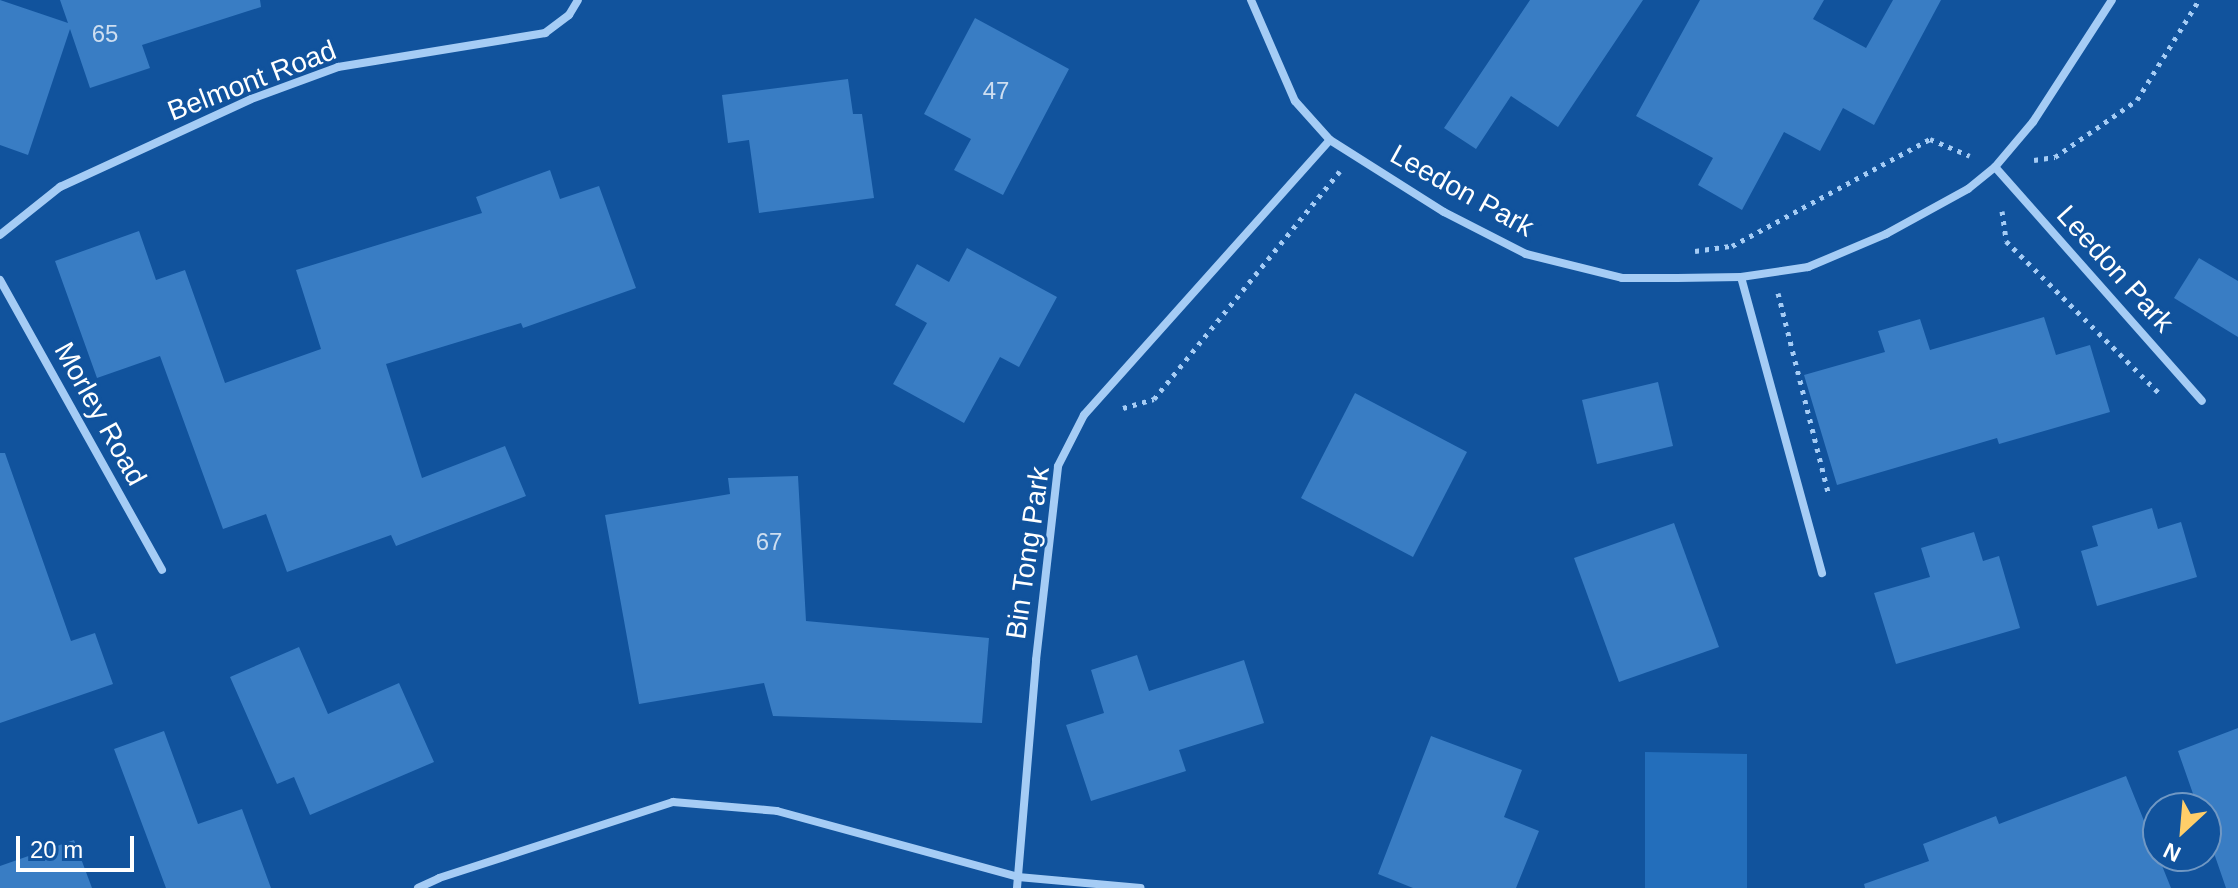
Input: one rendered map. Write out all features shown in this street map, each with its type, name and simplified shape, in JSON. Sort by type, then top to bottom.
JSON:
[{"type":"street","name":"Belmont Road","points":[[0,235],[60,187],[251,99],[338,67],[545,33],[569,15],[578,0]]},
{"type":"street","name":"Leedon Park","points":[[1251,0],[1295,101],[1330,140],[1444,212],[1526,254],[1622,278],[1741,277],[1808,267],[1886,234],[1968,189],[1995,167],[2033,122],[2112,0]]},
{"type":"street","name":"Bin Tong Park","points":[[1017,888],[1037,645],[1058,466],[1084,415],[1330,140]]},
{"type":"street","name":"Leedon Park","points":[[1995,167],[2202,401]]},
{"type":"street","points":[[1741,277],[1822,573]]},
{"type":"street","name":"Morley Road","points":[[0,280],[162,570]]},
{"type":"street","points":[[418,888],[439,878],[673,802],[777,811],[1018,877],[1141,888]]},
{"type":"path","points":[[1688,252],[1732,246],[1930,139],[1995,167],[2055,157],[2137,100],[2199,0]]},
{"type":"path","points":[[1111,412],[1154,399],[1353,155]]},
{"type":"path","points":[[1995,167],[2006,241],[2165,399]]},
{"type":"path","points":[[1773,273],[1832,509]]},
{"type":"shaded area","points":[[1645,752],[1747,754],[1747,888],[1645,888]]},
{"type":"building","points":[[0,0],[68,23],[60,0],[260,0],[261,7],[142,45],[150,68],[90,88],[70,29],[28,155],[0,145]]},
{"type":"building","points":[[1530,0],[1643,0],[1558,127],[1511,96],[1476,149],[1444,128]]},
{"type":"building","points":[[1700,0],[1824,0],[1813,19],[1866,48],[1893,0],[1941,0],[1874,125],[1843,108],[1820,151],[1784,132],[1742,210],[1698,185],[1713,158],[1636,116]]},
{"type":"building","points":[[975,18],[1069,69],[1003,195],[954,170],[971,139],[924,114]]},
{"type":"building","points":[[848,79],[853,114],[862,114],[874,198],[759,213],[749,140],[728,143],[722,95]]},
{"type":"building","points":[[550,170],[560,199],[599,186],[636,288],[523,328],[521,323],[386,364],[422,478],[505,446],[526,496],[396,546],[391,535],[287,572],[266,514],[223,529],[160,356],[97,378],[55,261],[139,231],[156,280],[185,270],[225,383],[321,349],[296,270],[482,213],[476,197]]},
{"type":"building","points":[[967,248],[1057,297],[1019,367],[1000,357],[964,423],[893,384],[927,323],[895,305],[917,264],[949,282]]},
{"type":"building","points":[[2199,258],[2238,281],[2238,337],[2174,298]]},
{"type":"building","points":[[2044,317],[2056,355],[2090,345],[2110,412],[1999,444],[1997,438],[1837,485],[1804,375],[1885,352],[1878,331],[1920,319],[1930,350]]},
{"type":"building","points":[[1658,382],[1673,446],[1597,464],[1582,400]]},
{"type":"building","points":[[1355,393],[1467,452],[1413,557],[1301,498]]},
{"type":"building","points":[[0,453],[5,453],[71,641],[95,633],[113,684],[0,723]]},
{"type":"building","points":[[798,476],[806,621],[989,638],[982,723],[773,716],[764,683],[639,704],[605,515],[730,494],[728,478]]},
{"type":"building","points":[[2152,508],[2158,529],[2181,522],[2197,577],[2097,606],[2081,551],[2098,546],[2092,526]]},
{"type":"building","points":[[1674,523],[1719,647],[1619,682],[1574,558]]},
{"type":"building","points":[[1974,532],[1983,561],[1999,556],[2020,628],[1896,664],[1874,593],[1930,577],[1921,548]]},
{"type":"building","points":[[299,647],[328,714],[399,683],[434,762],[310,815],[294,777],[277,784],[230,677]]},
{"type":"building","points":[[1137,655],[1149,691],[1244,660],[1264,723],[1179,750],[1186,771],[1091,801],[1066,725],[1104,713],[1091,670]]},
{"type":"building","points":[[2238,728],[2238,888],[2226,888],[2220,872],[2222,792],[2192,792],[2178,751]]},
{"type":"building","points":[[164,731],[198,824],[242,809],[271,888],[166,888],[114,749]]},
{"type":"building","points":[[1431,736],[1522,770],[1504,817],[1539,831],[1516,888],[1413,888],[1378,874]]},
{"type":"building","points":[[2126,776],[2142,816],[2142,872],[2165,872],[2171,888],[1865,888],[1864,884],[1929,861],[1923,844],[1996,816],[1999,824]]},
{"type":"building","points":[[74,840],[92,888],[0,888],[0,866]]}]
